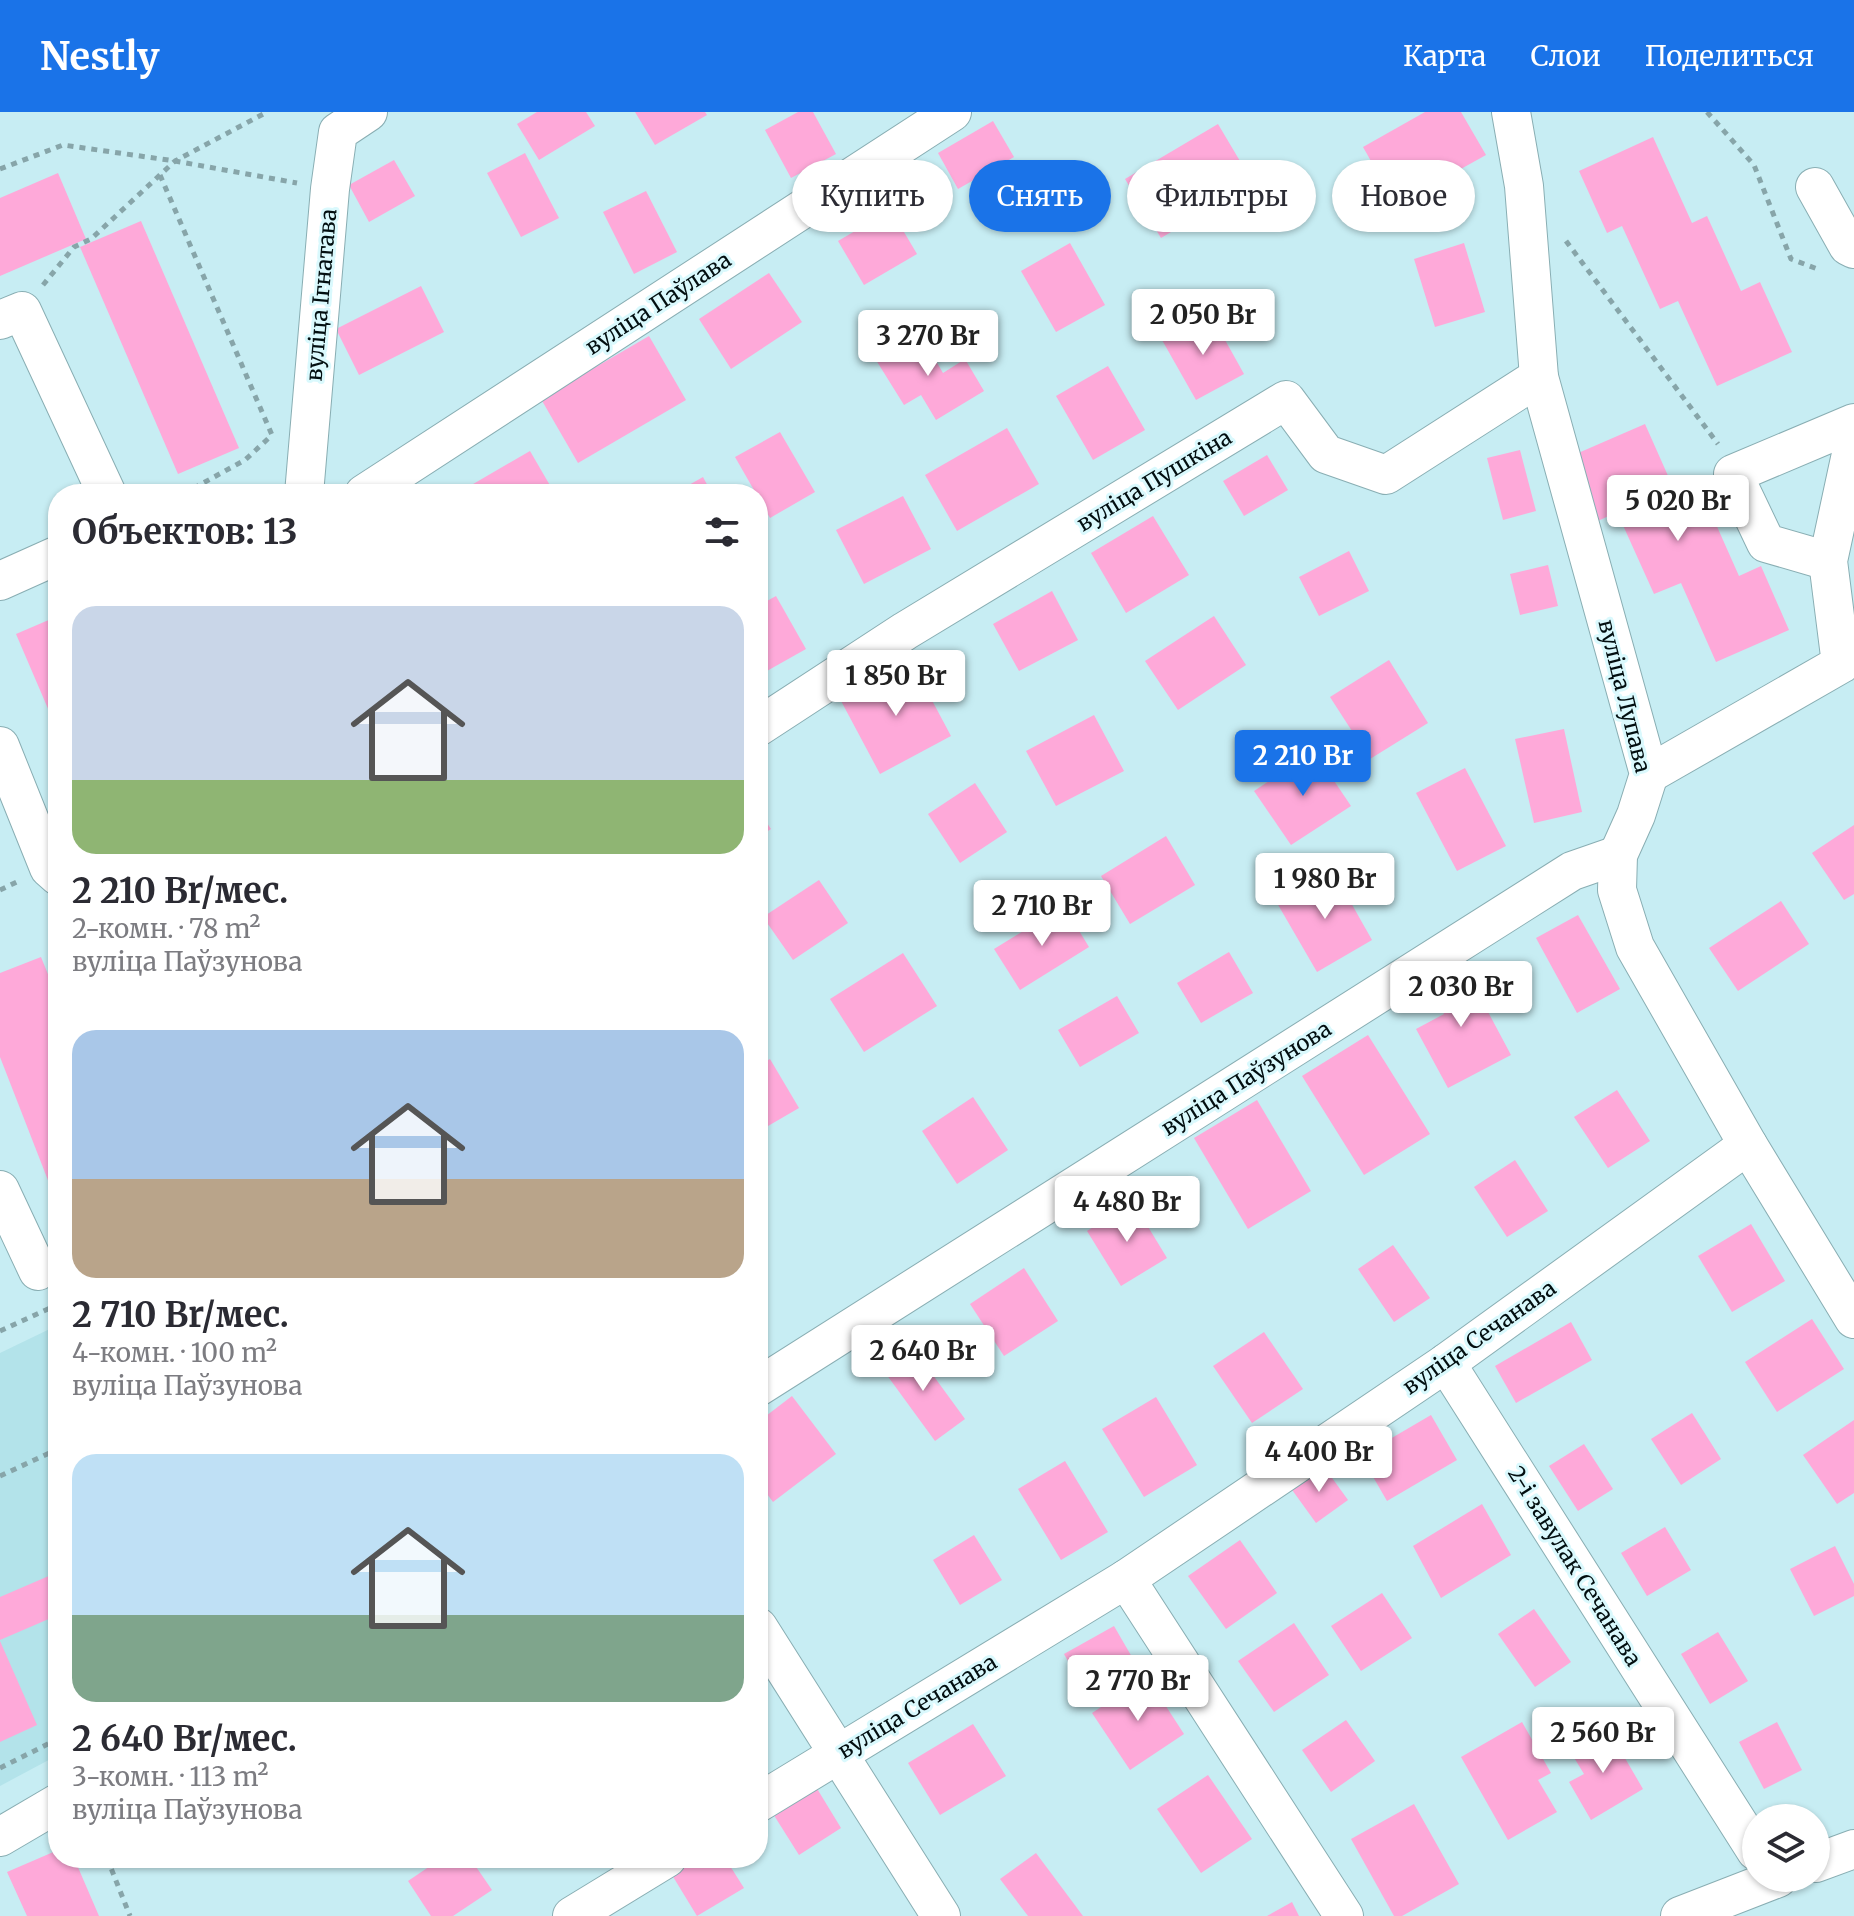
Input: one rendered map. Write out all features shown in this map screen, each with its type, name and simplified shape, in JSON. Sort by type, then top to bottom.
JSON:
[{"type":"street","name":"вуліца Ігнатава","points":[[302,484],[290,435],[338,132],[368,112]]},
{"type":"street","name":"вуліца Паўлава","points":[[379,484],[952,112]]},
{"type":"street","name":"вуліца Лупава","points":[[1511,112],[1524,186],[1539,377],[1649,774],[1636,815],[1618,855],[1617,890],[1635,947],[1748,1145],[1854,1319]]},
{"type":"street","points":[[1815,187],[1848,246],[1842,261]]},
{"type":"street","points":[[11,316],[102,484]]},
{"type":"street","name":"вуліца Пушкіна","points":[[768,720],[905,631],[1286,400],[1326,454],[1386,475],[1539,377]]},
{"type":"street","points":[[1828,561],[1766,543],[1733,474],[1854,423]]},
{"type":"street","points":[[1649,774],[1848,663],[1828,561],[1854,440]]},
{"type":"street","points":[[0,581],[48,559]]},
{"type":"street","points":[[0,746],[48,866]]},
{"type":"street","name":"вуліца Паўзунова","points":[[768,1381],[1572,871],[1618,855]]},
{"type":"street","name":"вуліца Сечанава","points":[[768,1797],[1126,1579],[1446,1363],[1748,1145]]},
{"type":"street","points":[[0,1190],[38,1271]]},
{"type":"street","name":"2-і завулак Сечанава","points":[[1446,1363],[1742,1828]]},
{"type":"street","points":[[1126,1579],[1344,1916]]},
{"type":"street","points":[[768,1643],[941,1916]]},
{"type":"street","points":[[0,1837],[48,1809]]},
{"type":"street","points":[[1830,1858],[1854,1849]]},
{"type":"street","points":[[572,1916],[651,1868]]},
{"type":"street","points":[[1680,1916],[1742,1886]]},
{"type":"path","points":[[11,316],[74,247],[91,239],[175,161],[267,112]]},
{"type":"path","points":[[1707,112],[1754,165],[1791,259],[1842,261]]},
{"type":"path","points":[[0,169],[63,145],[175,161],[330,189]]},
{"type":"path","points":[[160,175],[290,435],[201,484]]},
{"type":"path","points":[[1562,236],[1714,436],[1733,474]]},
{"type":"path","points":[[0,1331],[48,1309]]},
{"type":"path","points":[[0,1476],[48,1454]]},
{"type":"path","points":[[0,1768],[48,1744]]},
{"type":"path","points":[[111,1868],[130,1916]]},
{"type":"shaded area","points":[[48,1330],[48,1760],[0,1786],[0,1353]]},
{"type":"building","points":[[537,112],[586,112],[595,126],[539,160],[517,124]]},
{"type":"building","points":[[635,112],[705,112],[707,115],[655,145]]},
{"type":"building","points":[[798,112],[813,112],[836,154],[825,160],[792,160],[791,178],[765,130]]},
{"type":"building","points":[[1425,112],[1461,112],[1486,155],[1475,161],[1370,160],[1363,147]]},
{"type":"building","points":[[993,121],[1014,157],[1009,160],[969,160],[969,183],[958,189],[953,180],[953,160],[942,160],[938,153]]},
{"type":"building","points":[[1218,124],[1239,160],[1157,160]]},
{"type":"building","points":[[1653,137],[1692,223],[1707,216],[1741,291],[1760,282],[1792,352],[1717,386],[1678,301],[1660,309],[1622,226],[1607,233],[1579,171]]},
{"type":"building","points":[[525,153],[559,218],[521,237],[487,173]]},
{"type":"building","points":[[394,160],[415,196],[369,222],[349,185]]},
{"type":"building","points":[[58,173],[86,239],[0,276],[0,198]]},
{"type":"building","points":[[646,191],[677,252],[634,274],[603,212]]},
{"type":"building","points":[[141,221],[239,448],[178,474],[80,247]]},
{"type":"building","points":[[853,232],[904,232],[917,254],[864,285],[838,241]]},
{"type":"building","points":[[1157,232],[1171,232],[1161,238]]},
{"type":"building","points":[[1070,243],[1105,305],[1056,332],[1021,271]]},
{"type":"building","points":[[1464,243],[1485,312],[1435,327],[1414,259]]},
{"type":"building","points":[[769,273],[802,322],[731,369],[699,319]]},
{"type":"building","points":[[421,286],[444,332],[359,375],[336,329]]},
{"type":"building","points":[[1210,313],[1244,374],[1196,400],[1162,340]]},
{"type":"building","points":[[920,334],[943,373],[965,359],[984,391],[936,420],[921,395],[904,405],[876,360]]},
{"type":"building","points":[[649,336],[686,400],[578,463],[541,399]]},
{"type":"building","points":[[1108,366],[1145,430],[1093,460],[1056,396]]},
{"type":"building","points":[[1645,424],[1681,505],[1703,495],[1739,576],[1761,566],[1789,630],[1716,662],[1681,583],[1654,594],[1617,512],[1598,521],[1569,457]]},
{"type":"building","points":[[1007,428],[1039,484],[957,531],[925,475]]},
{"type":"building","points":[[780,432],[815,492],[770,518],[768,484],[750,484],[735,457]]},
{"type":"building","points":[[1520,450],[1536,511],[1503,520],[1487,458]]},
{"type":"building","points":[[530,451],[549,484],[473,484]]},
{"type":"building","points":[[1267,455],[1288,490],[1244,516],[1223,481]]},
{"type":"building","points":[[703,477],[707,484],[691,484]]},
{"type":"building","points":[[903,496],[931,549],[864,584],[836,530]]},
{"type":"building","points":[[1153,516],[1189,575],[1126,613],[1091,553]]},
{"type":"building","points":[[1349,551],[1369,591],[1319,616],[1299,577]]},
{"type":"building","points":[[1548,565],[1558,606],[1520,615],[1510,574]]},
{"type":"building","points":[[1052,591],[1078,640],[1019,671],[993,624]]},
{"type":"building","points":[[776,596],[806,649],[768,670],[768,600]]},
{"type":"building","points":[[1214,616],[1246,665],[1178,710],[1145,661]]},
{"type":"building","points":[[48,620],[48,709],[16,634]]},
{"type":"building","points":[[1389,660],[1428,723],[1370,759],[1330,697]]},
{"type":"building","points":[[911,661],[951,736],[880,774],[840,699]]},
{"type":"building","points":[[1094,715],[1124,771],[1056,806],[1026,751]]},
{"type":"building","points":[[1564,729],[1582,812],[1534,823],[1515,739]]},
{"type":"building","points":[[1314,751],[1351,806],[1291,845],[1254,791]]},
{"type":"building","points":[[1465,768],[1506,846],[1457,871],[1416,793]]},
{"type":"building","points":[[975,783],[1007,832],[960,863],[928,814]]},
{"type":"building","points":[[1854,825],[1854,894],[1844,900],[1812,853]]},
{"type":"building","points":[[1166,836],[1195,885],[1130,924],[1101,876]]},
{"type":"building","points":[[1333,871],[1372,940],[1317,972],[1277,903]]},
{"type":"building","points":[[819,880],[848,923],[793,960],[768,924],[768,914]]},
{"type":"building","points":[[1781,901],[1809,944],[1738,991],[1709,948]]},
{"type":"building","points":[[1064,906],[1089,947],[1020,990],[994,949]]},
{"type":"building","points":[[1578,915],[1620,989],[1577,1013],[1536,938]]},
{"type":"building","points":[[1229,952],[1253,993],[1201,1023],[1177,983]]},
{"type":"building","points":[[903,953],[937,1006],[864,1052],[830,999]]},
{"type":"building","points":[[41,957],[48,974],[48,1180],[0,1057],[0,973]]},
{"type":"building","points":[[1462,963],[1511,1055],[1448,1088],[1416,1029],[1444,1014],[1427,981]]},
{"type":"building","points":[[1117,996],[1139,1033],[1080,1067],[1058,1030]]},
{"type":"building","points":[[1368,1035],[1430,1134],[1364,1175],[1302,1076]]},
{"type":"building","points":[[768,1060],[799,1108],[768,1126]]},
{"type":"building","points":[[1617,1090],[1650,1141],[1608,1168],[1574,1117]]},
{"type":"building","points":[[973,1097],[1008,1150],[957,1184],[922,1131]]},
{"type":"building","points":[[1257,1100],[1311,1191],[1248,1229],[1194,1138]]},
{"type":"building","points":[[1515,1160],[1548,1211],[1507,1237],[1474,1187]]},
{"type":"building","points":[[1133,1202],[1167,1258],[1121,1286],[1087,1231]]},
{"type":"building","points":[[1751,1224],[1785,1281],[1732,1312],[1698,1256]]},
{"type":"building","points":[[1393,1245],[1430,1298],[1394,1322],[1358,1269]]},
{"type":"building","points":[[1024,1268],[1058,1321],[1004,1356],[970,1304]]},
{"type":"building","points":[[1812,1319],[1844,1369],[1777,1412],[1745,1362]]},
{"type":"building","points":[[1571,1322],[1592,1360],[1516,1403],[1495,1366]]},
{"type":"building","points":[[1264,1332],[1303,1389],[1252,1423],[1213,1366]]},
{"type":"building","points":[[911,1345],[965,1419],[935,1441],[881,1367]]},
{"type":"building","points":[[792,1396],[836,1454],[773,1502],[768,1495],[768,1414]]},
{"type":"building","points":[[1156,1397],[1197,1465],[1144,1497],[1102,1429]]},
{"type":"building","points":[[1692,1413],[1721,1459],[1681,1485],[1651,1439]]},
{"type":"building","points":[[1431,1415],[1457,1460],[1387,1501],[1361,1456]]},
{"type":"building","points":[[1854,1420],[1854,1493],[1837,1504],[1803,1455]]},
{"type":"building","points":[[1584,1444],[1613,1489],[1578,1511],[1549,1466]]},
{"type":"building","points":[[1065,1461],[1108,1532],[1061,1560],[1018,1489]]},
{"type":"building","points":[[1322,1464],[1348,1500],[1316,1523],[1290,1487]]},
{"type":"building","points":[[1482,1504],[1511,1555],[1441,1598],[1413,1546]]},
{"type":"building","points":[[1665,1527],[1691,1570],[1647,1596],[1621,1553]]},
{"type":"building","points":[[974,1535],[1002,1580],[960,1605],[933,1560]]},
{"type":"building","points":[[1240,1540],[1277,1593],[1226,1629],[1188,1576]]},
{"type":"building","points":[[1835,1546],[1854,1584],[1854,1596],[1814,1616],[1790,1569]]},
{"type":"building","points":[[48,1576],[48,1619],[0,1640],[0,1597]]},
{"type":"building","points":[[1382,1593],[1412,1638],[1361,1671],[1331,1626]]},
{"type":"building","points":[[1534,1609],[1571,1662],[1535,1687],[1498,1634]]},
{"type":"building","points":[[1294,1623],[1329,1675],[1274,1712],[1238,1661]]},
{"type":"building","points":[[1114,1626],[1136,1664],[1086,1693],[1064,1654]]},
{"type":"building","points":[[1718,1632],[1748,1681],[1710,1704],[1681,1654]]},
{"type":"building","points":[[0,1641],[37,1725],[0,1742]]},
{"type":"building","points":[[1147,1677],[1184,1734],[1130,1770],[1092,1713]]},
{"type":"building","points":[[1346,1720],[1375,1761],[1331,1792],[1302,1750]]},
{"type":"building","points":[[1522,1722],[1551,1773],[1538,1780],[1557,1812],[1508,1840],[1461,1757]]},
{"type":"building","points":[[1777,1722],[1802,1770],[1764,1789],[1739,1742]]},
{"type":"building","points":[[973,1724],[1006,1776],[940,1815],[908,1763]]},
{"type":"building","points":[[1608,1729],[1643,1789],[1591,1820],[1569,1782],[1584,1774],[1570,1751]]},
{"type":"building","points":[[1208,1775],[1252,1839],[1201,1873],[1157,1809]]},
{"type":"building","points":[[813,1782],[841,1828],[799,1855],[770,1809]]},
{"type":"building","points":[[1414,1804],[1459,1884],[1402,1916],[1394,1916],[1351,1839]]},
{"type":"building","points":[[1036,1853],[1083,1916],[1028,1916],[1000,1879]]},
{"type":"building","points":[[48,1854],[48,1868],[78,1868],[99,1916],[27,1916],[7,1872]]},
{"type":"building","points":[[427,1868],[477,1868],[492,1890],[453,1916],[431,1916],[408,1881]]},
{"type":"building","points":[[684,1868],[731,1868],[744,1888],[697,1916],[672,1875]]},
{"type":"building","points":[[1292,1902],[1299,1916],[1267,1916]]}]
